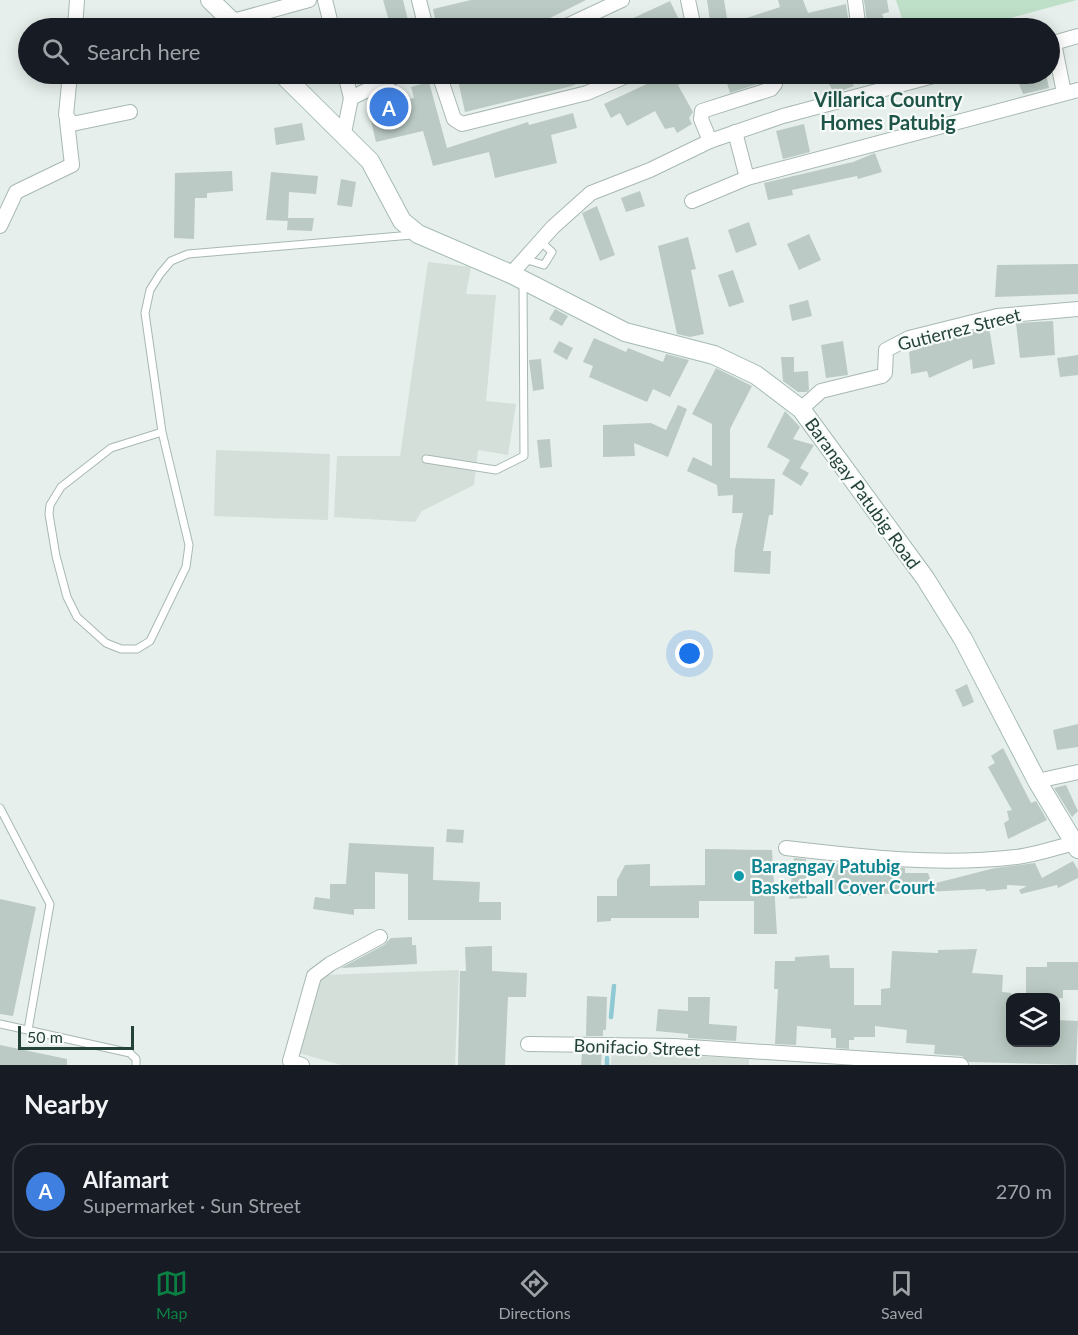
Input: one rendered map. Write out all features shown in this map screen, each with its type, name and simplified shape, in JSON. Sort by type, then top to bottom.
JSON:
[{"type":"main road","points":[[210,0],[229,18]]},
{"type":"main road","name":"Barangay Patubig Road","points":[[293,84],[370,160],[402,221],[418,234],[517,277],[625,332],[714,355],[756,375],[801,409],[925,578],[963,639],[1037,781],[1076,846]]},
{"type":"street","points":[[76,18],[77,0]]},
{"type":"street","points":[[256,18],[309,0]]},
{"type":"street","points":[[325,0],[330,18]]},
{"type":"street","points":[[418,0],[423,18]]},
{"type":"street","points":[[583,18],[622,0]]},
{"type":"street","points":[[688,0],[692,18]]},
{"type":"street","points":[[855,0],[857,18]]},
{"type":"street","points":[[1060,42],[1078,36]]},
{"type":"street","points":[[692,201],[747,178],[1071,91],[1060,64]]},
{"type":"street","points":[[0,226],[16,192],[72,165],[67,121],[69,84]]},
{"type":"street","points":[[344,133],[351,98],[348,84]]},
{"type":"street","points":[[351,98],[380,84]]},
{"type":"street","points":[[442,84],[454,119],[462,124],[587,93],[608,84]]},
{"type":"street","points":[[710,141],[701,119],[702,111],[771,89],[775,84]]},
{"type":"street","points":[[517,277],[524,259],[591,193],[650,170],[710,141],[735,132],[783,116],[903,84]]},
{"type":"street","points":[[67,121],[78,125],[130,112]]},
{"type":"street","points":[[735,132],[747,178]]},
{"type":"street","name":"Gutierrez Street","points":[[801,409],[821,391],[882,376],[885,373],[886,350],[909,338],[997,316],[1078,309]]},
{"type":"street","points":[[1037,781],[1078,772]]},
{"type":"street","points":[[786,848],[885,860],[956,860],[1017,857],[1076,846]]},
{"type":"street","points":[[302,1065],[290,1061],[314,976],[330,964],[380,937]]},
{"type":"street","name":"Bonifacio Street","points":[[528,1044],[675,1046],[961,1065]]},
{"type":"lane","points":[[162,432],[111,448],[61,487],[50,505],[49,514],[56,556],[67,597],[77,617],[106,643],[121,649],[137,649],[150,640],[186,567],[189,545],[162,432],[145,313],[150,290],[171,261],[188,254],[418,234]]},
{"type":"lane","points":[[426,459],[496,470],[525,456],[517,277]]},
{"type":"lane","points":[[0,808],[50,904],[28,1030]]},
{"type":"lane","points":[[0,1024],[130,1053],[136,1059],[136,1065]]},
{"type":"shaded area","points":[[428,262],[471,267],[466,294],[496,295],[486,401],[516,404],[508,455],[478,450],[474,485],[422,511],[415,522],[334,517],[337,456],[400,456]]},
{"type":"shaded area","points":[[216,450],[330,454],[328,520],[214,516]]},
{"type":"shaded area","points":[[459,970],[455,1065],[341,1065],[299,1053],[322,975]]},
{"type":"shaded area","points":[[612,1051],[749,1059],[749,1065],[611,1065]]},
{"type":"green space","points":[[896,0],[1077,0],[1011,18],[902,18]]},
{"type":"building","points":[[383,0],[403,0],[408,18],[388,18]]},
{"type":"building","points":[[471,0],[586,0],[550,18],[435,18],[433,9]]},
{"type":"building","points":[[707,0],[724,0],[727,18],[710,18]]},
{"type":"building","points":[[778,0],[803,0],[808,13],[846,4],[848,18],[746,18],[780,7]]},
{"type":"building","points":[[864,0],[887,0],[889,12],[882,14],[884,18],[866,18]]},
{"type":"building","points":[[670,1],[678,18],[633,18]]},
{"type":"building","points":[[430,84],[447,148],[528,122],[529,125],[573,113],[577,128],[551,135],[557,163],[495,178],[489,152],[433,166],[423,131],[376,142],[368,108],[414,98],[411,87]]},
{"type":"building","points":[[459,84],[576,84],[572,86],[465,112]]},
{"type":"building","points":[[647,84],[680,84],[678,85],[693,112],[689,118],[692,124],[677,133],[674,127],[665,129],[655,111],[627,126],[620,113],[611,118],[604,104]]},
{"type":"building","points":[[727,84],[757,84],[730,93]]},
{"type":"building","points":[[829,84],[853,84],[854,86],[834,93]]},
{"type":"building","points":[[1019,84],[1048,84],[1049,88],[1023,94]]},
{"type":"building","points":[[302,123],[305,140],[276,145],[274,128]]},
{"type":"building","points":[[804,124],[810,152],[783,159],[776,131]]},
{"type":"building","points":[[875,153],[882,172],[858,179],[857,176],[792,190],[793,195],[768,200],[764,183],[853,162]]},
{"type":"building","points":[[232,171],[233,191],[207,193],[207,198],[195,198],[194,239],[174,238],[175,173]]},
{"type":"building","points":[[271,172],[318,176],[316,194],[289,192],[288,221],[266,220]]},
{"type":"building","points":[[341,179],[356,182],[352,207],[337,205]]},
{"type":"building","points":[[640,191],[645,206],[626,212],[621,198]]},
{"type":"building","points":[[597,206],[615,255],[600,261],[582,213]]},
{"type":"building","points":[[288,218],[314,218],[312,231],[287,230]]},
{"type":"building","points":[[749,222],[757,245],[736,253],[728,230]]},
{"type":"building","points":[[809,234],[821,260],[799,270],[787,244]]},
{"type":"building","points":[[688,237],[696,269],[691,270],[704,334],[690,337],[677,334],[658,246]]},
{"type":"building","points":[[1078,264],[1078,294],[995,297],[997,265]]},
{"type":"building","points":[[733,270],[744,302],[729,307],[718,275]]},
{"type":"building","points":[[808,300],[812,316],[792,321],[789,305]]},
{"type":"building","points":[[555,309],[568,316],[562,326],[549,319]]},
{"type":"building","points":[[1053,321],[1055,355],[1020,358],[1016,323]]},
{"type":"building","points":[[989,327],[995,364],[973,369],[972,359],[929,378],[927,371],[911,374],[909,352],[950,337]]},
{"type":"building","points":[[594,338],[626,352],[628,348],[663,362],[666,354],[689,360],[670,397],[653,389],[647,402],[589,377],[593,366],[583,362]]},
{"type":"building","points":[[559,341],[573,348],[567,360],[553,352]]},
{"type":"building","points":[[843,341],[848,375],[826,378],[821,345]]},
{"type":"building","points":[[1078,355],[1078,375],[1060,377],[1057,358]]},
{"type":"building","points":[[781,357],[794,357],[794,372],[808,371],[809,390],[807,392],[798,392],[783,381]]},
{"type":"building","points":[[541,359],[544,389],[533,391],[529,360]]},
{"type":"building","points":[[716,368],[752,386],[730,429],[730,478],[775,479],[773,515],[769,515],[763,551],[771,551],[770,574],[734,572],[735,550],[743,513],[732,513],[733,495],[718,496],[717,485],[687,471],[693,457],[712,466],[712,424],[692,414]]},
{"type":"building","points":[[678,405],[687,409],[668,457],[634,443],[635,456],[603,457],[603,425],[651,423],[666,430]]},
{"type":"building","points":[[785,411],[800,427],[793,439],[814,445],[800,468],[809,473],[801,486],[782,474],[790,460],[767,447]]},
{"type":"building","points":[[550,439],[552,467],[540,468],[537,440]]},
{"type":"building","points":[[967,684],[974,702],[963,707],[955,690]]},
{"type":"building","points":[[1078,724],[1078,747],[1057,750],[1053,730]]},
{"type":"building","points":[[1003,748],[1031,803],[1036,801],[1047,820],[1008,839],[1004,823],[1009,820],[1007,811],[1012,810],[988,767],[995,763],[991,756]]},
{"type":"building","points":[[1066,785],[1078,811],[1072,817],[1054,788]]},
{"type":"building","points":[[447,829],[464,830],[463,843],[446,842]]},
{"type":"building","points":[[349,843],[434,847],[433,880],[480,882],[479,902],[501,902],[501,920],[408,920],[408,874],[375,872],[375,909],[354,909],[354,915],[313,909],[315,897],[330,899],[330,884],[346,884]]},
{"type":"building","points":[[705,849],[772,850],[777,934],[754,934],[754,901],[699,901],[699,918],[611,918],[611,921],[597,922],[597,896],[617,896],[617,880],[625,865],[650,864],[650,886],[705,885]]},
{"type":"building","points":[[794,858],[806,859],[807,898],[789,899]]},
{"type":"building","points":[[1073,861],[1078,870],[1078,878],[1058,888],[1057,885],[1021,894],[1019,890],[1027,886],[1007,885],[1007,889],[986,891],[985,889],[845,896],[845,889],[833,890],[830,863],[905,868],[905,873],[928,873],[932,884],[995,868],[1035,863],[1042,878]]},
{"type":"building","points":[[0,899],[36,907],[13,1016],[0,1014]]},
{"type":"building","points":[[412,937],[412,945],[416,945],[417,964],[341,968],[384,945],[391,938]]},
{"type":"building","points":[[492,946],[492,971],[527,973],[526,997],[508,997],[505,1065],[458,1065],[460,971],[466,971],[465,947]]},
{"type":"building","points":[[977,949],[972,973],[1003,975],[1002,992],[1011,993],[1006,993],[1006,1047],[1060,1047],[1060,1020],[1078,1021],[1076,1065],[969,1062],[962,1056],[934,1054],[935,1045],[906,1043],[907,1030],[875,1026],[875,1037],[854,1037],[854,1040],[849,1040],[849,1049],[836,1048],[836,1038],[831,1038],[831,1029],[797,1026],[796,1045],[775,1044],[778,989],[774,989],[775,961],[795,961],[795,957],[829,955],[830,968],[854,968],[854,1005],[881,1005],[881,989],[890,988],[892,951],[938,953],[938,950]]},
{"type":"building","points":[[1047,962],[1078,962],[1078,990],[1063,990],[1063,998],[1060,998],[1060,993],[1026,993],[1026,967],[1047,967]]},
{"type":"building","points":[[587,996],[607,997],[606,1030],[603,1030],[603,1036],[586,1036]]},
{"type":"building","points":[[688,997],[710,997],[709,1024],[737,1026],[736,1041],[688,1038],[688,1034],[656,1031],[658,1009],[688,1011]]},
{"type":"building","points":[[0,1045],[67,1059],[67,1065],[0,1065]]},
{"type":"building","points":[[582,1054],[602,1054],[601,1065],[581,1065]]},
{"type":"waterway","points":[[611,1017],[614,986]]},
{"type":"waterway","points":[[607,1058],[607,1065]]},
{"type":"place","name":"Alfamart","points":[[389,107]]},
{"type":"place","name":"Baragngay Patubig Basketball Cover Court","points":[[739,876]]},
{"type":"district","name":"Villarica Country Homes Patubig","points":[[888,110]]}]
